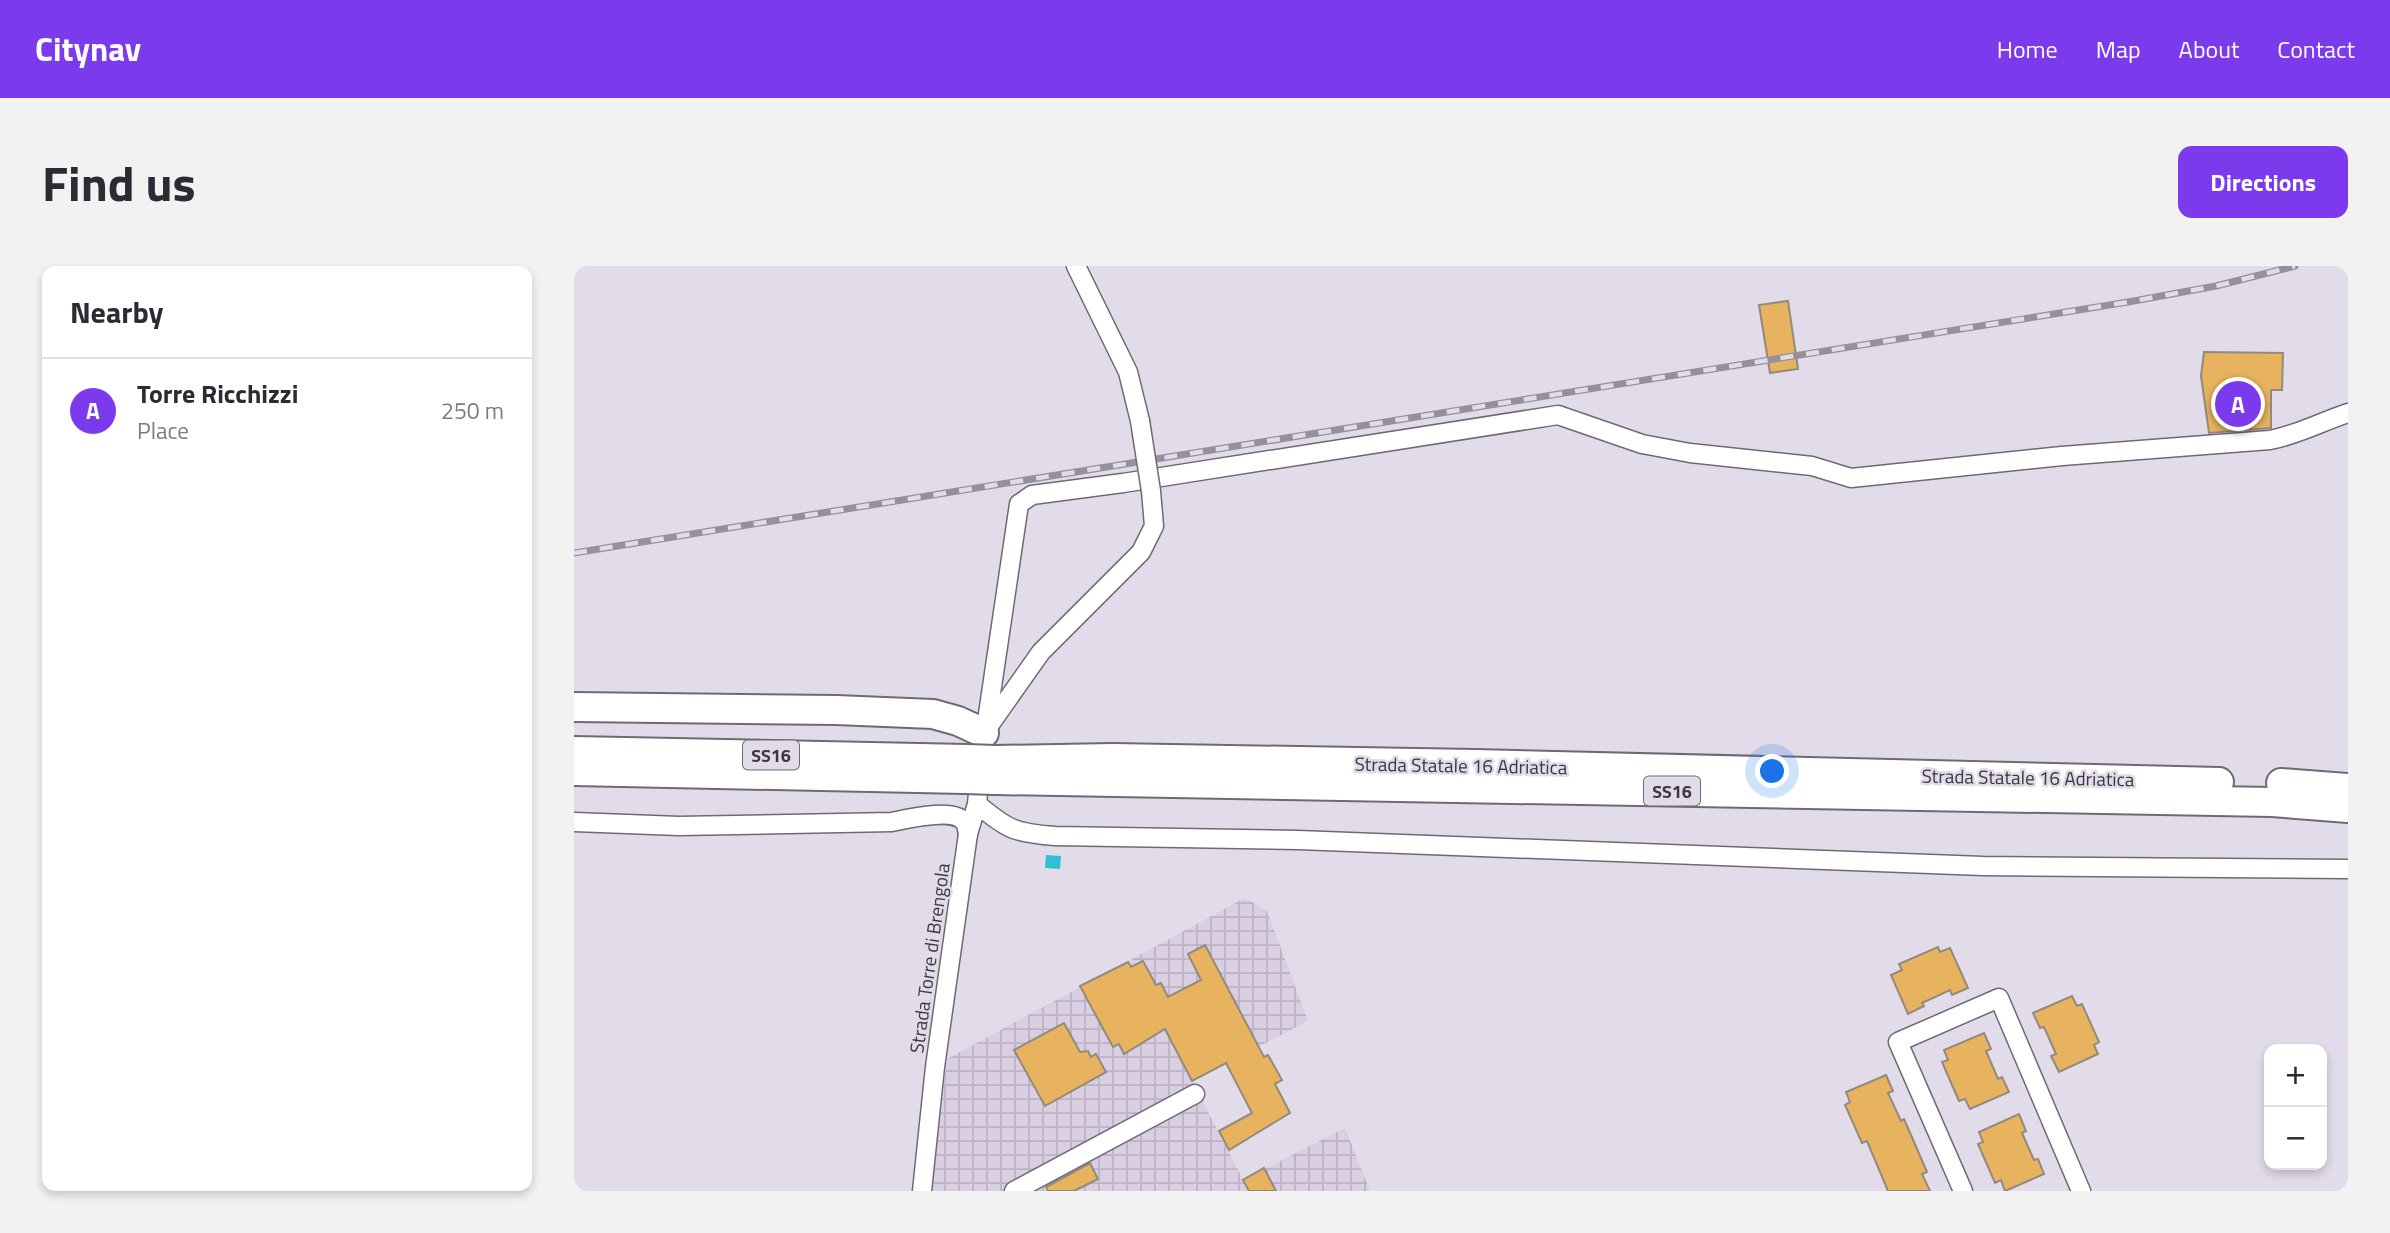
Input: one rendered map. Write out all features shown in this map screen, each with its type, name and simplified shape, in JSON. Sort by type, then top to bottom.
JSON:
[{"type":"highway","points":[[574,707],[836,710],[933,714],[958,721],[984,733]]},
{"type":"highway","name":"Strada Statale 16 Adriatica","points":[[574,751],[995,770],[2272,802],[2348,808]]},
{"type":"highway","name":"Strada Statale 16 Adriatica","points":[[995,770],[1113,758],[2276,783],[2348,788]]},
{"type":"highway","name":"Strada Statale 16 Adriatica","points":[[574,771],[966,769]]},
{"type":"street","points":[[984,733],[1041,652],[1141,552],[1154,526],[1152,491],[1128,372],[1076,266]]},
{"type":"street","name":"Strada Torre di Brengola","points":[[922,1191],[935,1067],[968,834],[977,804],[984,733],[1019,504],[1032,495],[1558,415],[1642,444],[1690,453],[1812,466],[1851,478],[2062,456],[2270,440],[2292,436],[2320,422],[2348,413]]},
{"type":"street","points":[[977,804],[999,823],[1022,834],[1055,836],[1272,839],[1983,866],[2348,869]]},
{"type":"street","points":[[574,822],[679,826],[892,822],[948,815],[959,817],[965,822],[968,834]]},
{"type":"street","points":[[1963,1191],[1898,1042],[1999,998],[2081,1191]]},
{"type":"street","points":[[1014,1191],[1195,1094]]},
{"type":"shaded area","points":[[1245,898],[1267,911],[1308,1021],[1193,1081],[1196,1088],[1003,1191],[932,1191],[947,1059]]},
{"type":"shaded area","points":[[1201,1098],[1243,1180],[1345,1128],[1370,1191],[1026,1191]]},
{"type":"water","points":[[1046,855],[1061,856],[1060,869],[1045,868]]},
{"type":"building","points":[[1788,301],[1798,369],[1770,373],[1759,305]]},
{"type":"building","points":[[2204,352],[2283,353],[2282,390],[2271,390],[2271,428],[2209,433],[2201,376]]},
{"type":"building","points":[[1205,945],[1264,1057],[1268,1055],[1282,1080],[1275,1084],[1290,1113],[1229,1150],[1219,1131],[1252,1113],[1226,1063],[1192,1081],[1165,1029],[1124,1054],[1119,1044],[1113,1047],[1080,986],[1128,962],[1131,967],[1143,961],[1156,985],[1161,983],[1168,997],[1201,980],[1188,954]]},
{"type":"building","points":[[1938,947],[1940,952],[1950,948],[1968,988],[1952,995],[1950,990],[1922,1003],[1924,1006],[1908,1014],[1891,975],[1902,970],[1899,964]]},
{"type":"building","points":[[2072,996],[2077,1006],[2082,1004],[2099,1042],[2094,1045],[2098,1054],[2059,1072],[2051,1056],[2056,1054],[2044,1027],[2040,1028],[2033,1013]]},
{"type":"building","points":[[1064,1023],[1080,1052],[1088,1051],[1091,1057],[1096,1054],[1106,1072],[1045,1106],[1014,1050]]},
{"type":"building","points":[[1984,1033],[1991,1049],[1986,1051],[1998,1079],[2002,1077],[2009,1092],[1970,1109],[1965,1099],[1959,1101],[1942,1062],[1948,1060],[1944,1050]]},
{"type":"building","points":[[1886,1075],[1893,1091],[1888,1093],[1901,1121],[1904,1119],[1927,1172],[1922,1174],[1930,1191],[1888,1191],[1867,1141],[1862,1143],[1845,1105],[1850,1102],[1846,1092]]},
{"type":"building","points":[[2019,1114],[2026,1131],[2022,1133],[2034,1160],[2038,1159],[2044,1174],[2005,1191],[2001,1180],[1995,1183],[1978,1144],[1983,1142],[1979,1132]]},
{"type":"building","points":[[1090,1163],[1098,1179],[1074,1191],[1048,1191],[1046,1187]]},
{"type":"building","points":[[1264,1168],[1276,1191],[1249,1191],[1243,1180]]},
{"type":"railway","points":[[574,553],[2128,302],[2216,286],[2295,266]]},
{"type":"place","name":"Torre Ricchizzi","points":[[2238,404]]}]
